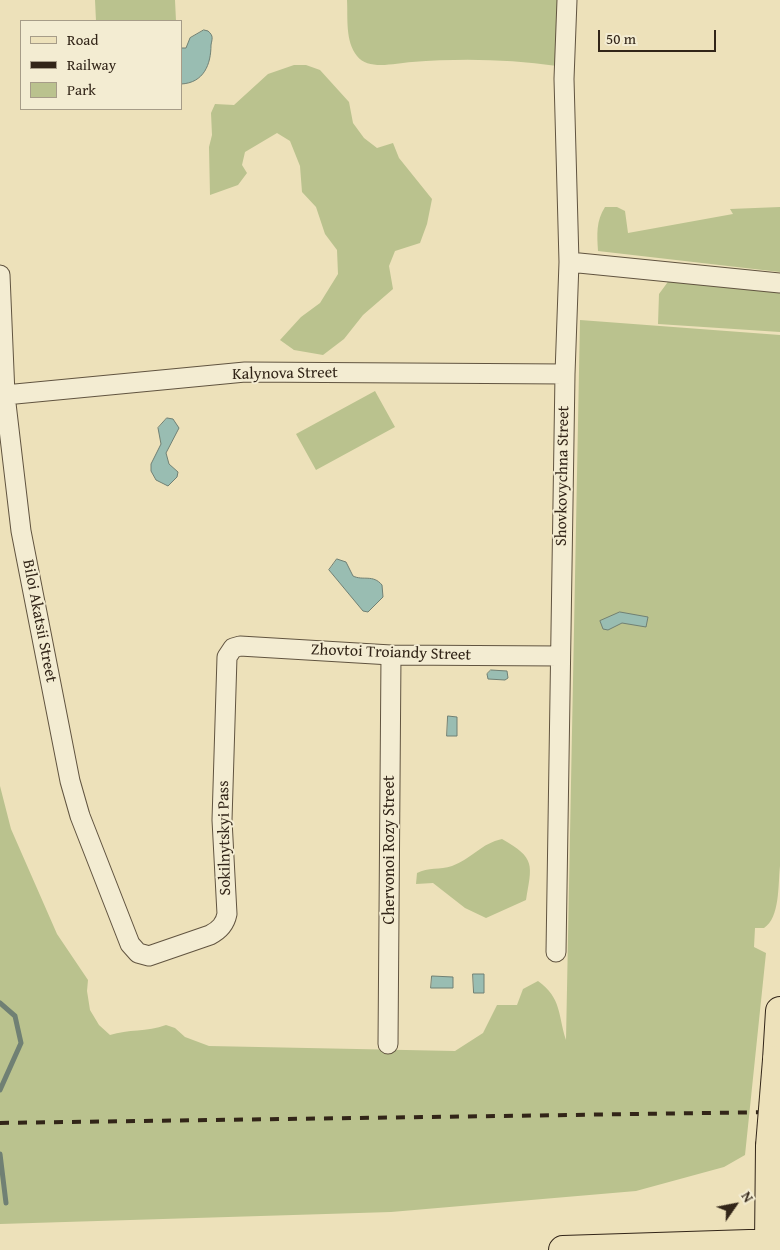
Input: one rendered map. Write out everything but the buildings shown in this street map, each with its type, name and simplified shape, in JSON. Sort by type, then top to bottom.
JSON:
[{"type":"main road","points":[[563,1250],[774,1243],[770,1146],[780,1011]]},
{"type":"street","name":"Shovkovychna Street","points":[[556,952],[565,374],[569,262],[564,79],[567,0]]},
{"type":"street","points":[[569,262],[780,283]]},
{"type":"street","name":"Biloi Akatsii Street","points":[[0,275],[5,395],[21,531],[70,780],[84,826],[130,944],[138,953]]},
{"type":"street","name":"Kalynova Street","points":[[5,395],[245,372],[565,374]]},
{"type":"street","name":"Zhovtoi Troiandy Street","points":[[227,657],[230,650],[240,646],[392,655],[560,656]]},
{"type":"street","name":"Chervonoi Rozy Street","points":[[388,1044],[392,655]]},
{"type":"street","name":"Sokilnytskyi Pass","points":[[138,953],[149,956],[210,935],[217,932],[225,921],[227,914],[222,820],[227,657]]},
{"type":"green space","points":[[95,0],[175,0],[176,20],[96,20]]},
{"type":"green space","points":[[347,0],[559,0],[557,66],[484,60],[430,61],[383,65],[368,63],[362,61],[353,50],[348,29]]},
{"type":"green space","points":[[294,65],[306,65],[320,70],[349,102],[353,123],[364,138],[377,148],[393,143],[399,158],[432,199],[427,224],[420,243],[395,251],[389,266],[393,289],[363,315],[344,339],[323,355],[294,350],[280,340],[301,317],[320,303],[338,274],[337,250],[325,234],[316,207],[302,192],[300,166],[290,141],[277,133],[245,152],[242,165],[247,173],[238,185],[210,195],[209,147],[212,135],[211,113],[215,104],[234,105],[268,74]]},
{"type":"green space","points":[[605,207],[617,207],[625,211],[628,233],[733,214],[730,209],[780,207],[780,272],[598,251],[597,233]]},
{"type":"green space","points":[[670,279],[780,288],[780,332],[658,324],[659,294]]},
{"type":"green space","points":[[580,320],[780,335],[780,866],[776,909],[773,917],[764,928],[755,928],[754,947],[766,953],[745,1155],[724,1167],[636,1191],[391,1212],[0,1224],[0,786],[11,829],[57,934],[88,980],[87,991],[90,1010],[99,1025],[110,1035],[166,1025],[175,1028],[185,1037],[209,1046],[455,1051],[483,1033],[497,1005],[517,1005],[523,989],[538,981],[546,987],[555,1001],[566,1040]]},
{"type":"green space","points":[[375,391],[395,427],[316,470],[296,434]]},
{"type":"green space","points":[[502,839],[521,852],[529,864],[530,878],[526,900],[486,918],[465,908],[433,883],[416,884],[417,873],[452,866],[488,844]]},
{"type":"water","points":[[204,30],[211,34],[210,59],[201,76],[189,83],[182,84],[182,48],[186,48],[190,38]]},
{"type":"water","points":[[167,418],[173,419],[179,428],[166,453],[169,464],[178,472],[177,477],[168,486],[156,480],[151,471],[151,464],[161,444],[158,428]]},
{"type":"water","points":[[337,559],[346,562],[353,576],[372,579],[382,585],[383,597],[368,612],[363,611],[329,570]]},
{"type":"water","points":[[620,612],[648,617],[646,627],[622,623],[608,630],[603,629],[600,621]]},
{"type":"water","points":[[491,670],[507,671],[508,678],[505,680],[488,679],[487,674]]},
{"type":"water","points":[[448,716],[457,717],[457,736],[447,736]]},
{"type":"water","points":[[473,974],[484,974],[484,993],[474,993]]},
{"type":"water","points":[[432,976],[453,977],[453,988],[431,988]]},
{"type":"waterway","points":[[0,1003],[15,1016],[21,1043],[0,1090]]},
{"type":"waterway","points":[[0,1154],[6,1203]]},
{"type":"railway","points":[[0,1123],[780,1112]]}]
